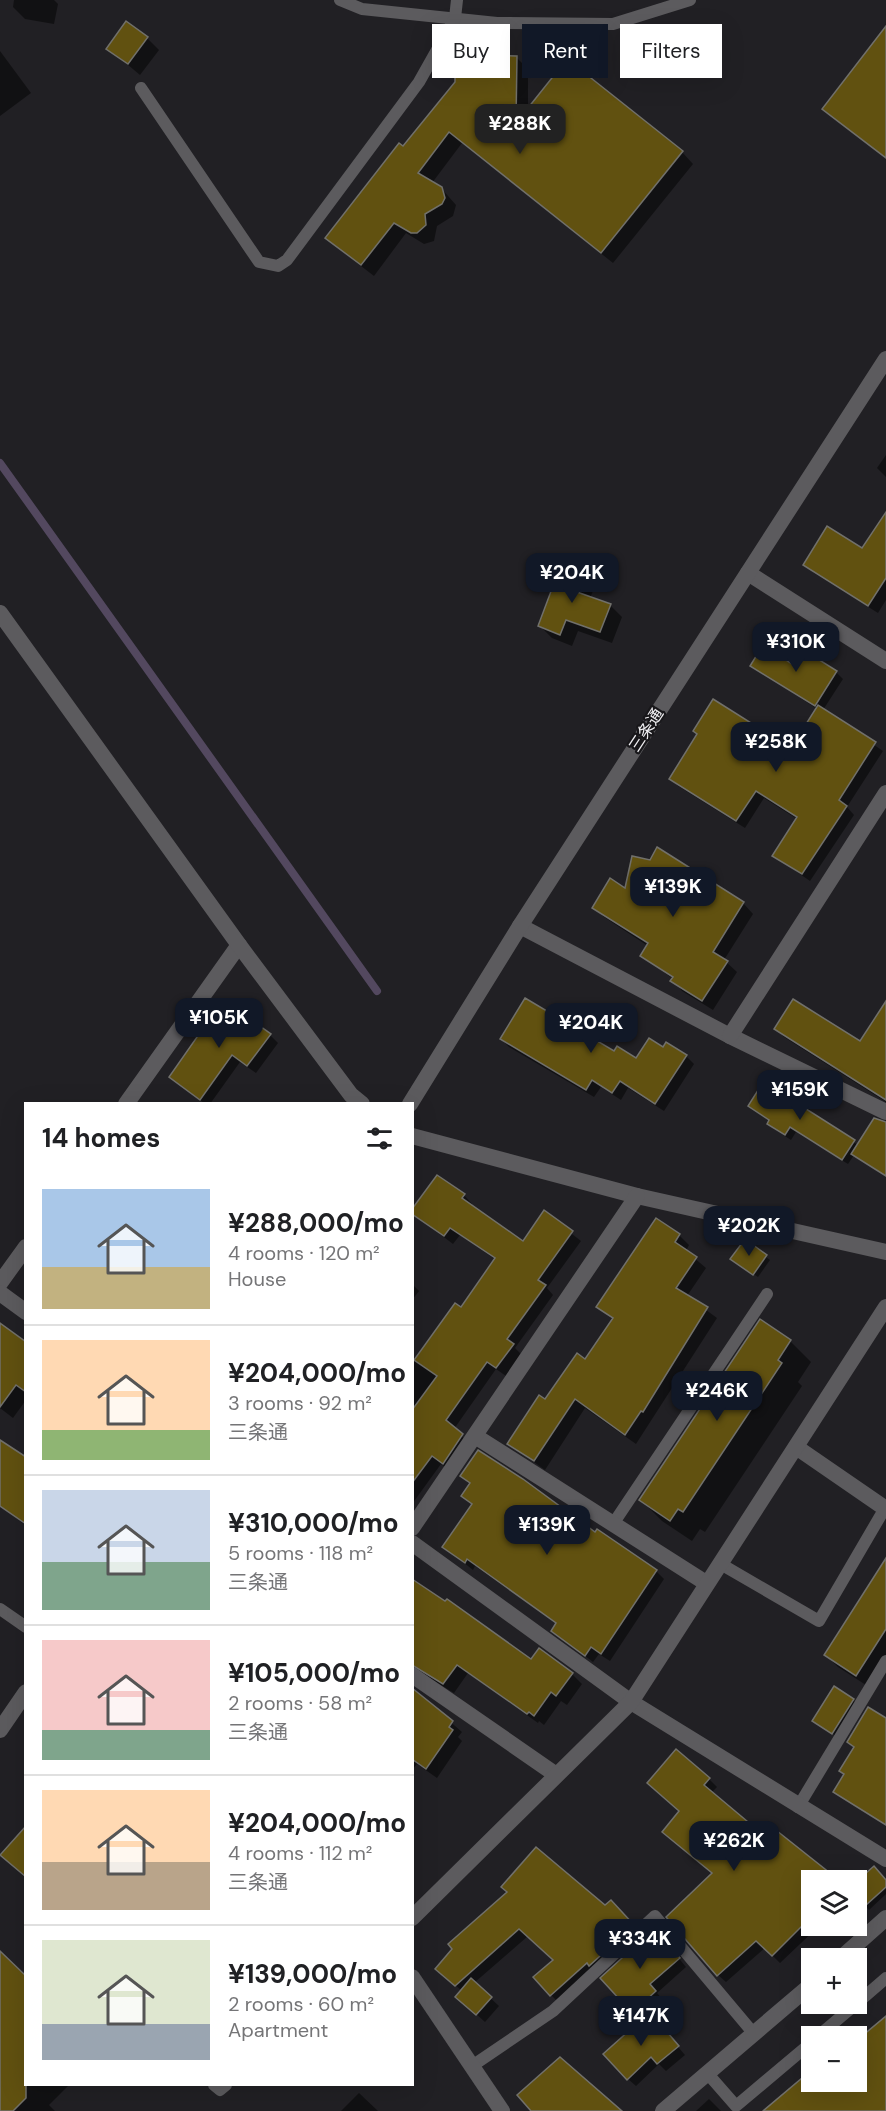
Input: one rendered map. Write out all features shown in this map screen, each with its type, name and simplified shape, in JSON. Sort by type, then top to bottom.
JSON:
[{"type":"street","name":"三条通","points":[[411,1102],[520,926],[886,359]]},
{"type":"street","points":[[748,573],[886,661]]},
{"type":"street","points":[[0,613],[238,945],[351,1095],[360,1102]]},
{"type":"street","points":[[730,1036],[886,794]]},
{"type":"street","points":[[520,926],[730,1036],[886,1112]]},
{"type":"street","points":[[127,1102],[238,945]]},
{"type":"street","points":[[414,1137],[637,1196],[886,1252]]},
{"type":"street","points":[[414,1524],[637,1196]]},
{"type":"street","points":[[0,1283],[24,1250]]},
{"type":"street","points":[[0,1293],[24,1311]]},
{"type":"street","points":[[414,1916],[555,1774],[632,1702],[706,1583],[886,1307]]},
{"type":"street","points":[[475,1436],[706,1583]]},
{"type":"street","points":[[795,1447],[886,1508]]},
{"type":"street","points":[[414,1544],[632,1702],[798,1807],[886,1859]]},
{"type":"street","points":[[414,1676],[555,1774]]},
{"type":"street","points":[[0,1730],[24,1695]]},
{"type":"street","points":[[852,1948],[886,1918]]},
{"type":"street","points":[[414,1980],[502,2111]]},
{"type":"street","points":[[663,2111],[801,1994]]},
{"type":"lane","points":[[340,0],[362,9],[497,23],[613,24],[690,0]]},
{"type":"lane","points":[[141,88],[260,262],[278,266],[287,260],[418,82],[455,18],[457,0]]},
{"type":"lane","points":[[613,1524],[767,1294]]},
{"type":"lane","points":[[719,1563],[819,1621],[886,1508]]},
{"type":"lane","points":[[0,1610],[24,1626]]},
{"type":"lane","points":[[798,1807],[886,1661]]},
{"type":"lane","points":[[472,2066],[553,2010],[655,1916],[754,2035]]},
{"type":"lane","points":[[867,1994],[886,1978]]},
{"type":"lane","points":[[830,2026],[844,2014]]},
{"type":"lane","points":[[708,2074],[736,2106],[801,2051]]},
{"type":"building","points":[[126,21],[148,37],[128,64],[106,49]]},
{"type":"building","points":[[886,26],[886,158],[822,109]]},
{"type":"building","points":[[510,56],[517,56],[516,123],[552,78],[591,78],[683,151],[601,253],[449,132],[418,173],[442,187],[445,198],[442,204],[425,214],[426,225],[417,233],[411,233],[394,223],[361,265],[325,238],[399,143],[403,146],[455,82],[455,78],[510,78]]},
{"type":"building","points":[[886,512],[886,578],[868,606],[803,565],[827,526],[862,548]]},
{"type":"building","points":[[562,562],[585,571],[577,592],[611,604],[600,632],[566,620],[560,635],[538,626]]},
{"type":"building","points":[[763,645],[792,664],[802,649],[837,671],[815,706],[750,666]]},
{"type":"building","points":[[713,699],[791,748],[818,705],[876,742],[839,800],[847,806],[802,874],[772,856],[797,817],[756,791],[736,821],[669,779],[697,734],[693,731]]},
{"type":"building","points":[[657,847],[744,902],[713,952],[728,961],[702,1001],[670,981],[673,977],[640,956],[648,943],[592,908],[610,878],[625,888],[632,856],[650,860]]},
{"type":"building","points":[[525,998],[614,1051],[617,1046],[636,1058],[649,1038],[663,1047],[666,1042],[687,1055],[655,1104],[620,1081],[612,1093],[592,1080],[586,1090],[500,1039]]},
{"type":"building","points":[[793,999],[860,1041],[886,1001],[886,1100],[774,1029]]},
{"type":"building","points":[[223,1000],[271,1034],[247,1066],[232,1055],[200,1100],[169,1077]]},
{"type":"building","points":[[762,1084],[783,1098],[787,1091],[806,1103],[803,1107],[855,1140],[842,1160],[790,1127],[785,1135],[767,1124],[769,1120],[748,1106]]},
{"type":"building","points":[[874,1118],[886,1122],[886,1176],[851,1154]]},
{"type":"building","points":[[437,1175],[465,1194],[462,1198],[523,1241],[544,1210],[573,1231],[538,1280],[546,1285],[507,1339],[514,1344],[496,1368],[487,1362],[446,1420],[463,1434],[443,1464],[432,1456],[414,1480],[414,1407],[437,1376],[414,1360],[455,1303],[461,1307],[495,1258],[450,1228],[444,1236],[414,1215],[414,1206]]},
{"type":"building","points":[[656,1218],[680,1234],[675,1242],[697,1257],[676,1288],[708,1307],[643,1412],[641,1411],[625,1435],[575,1399],[534,1461],[507,1444],[539,1395],[545,1399],[577,1353],[585,1359],[613,1318],[596,1307]]},
{"type":"building","points":[[745,1239],[767,1255],[753,1275],[730,1259]]},
{"type":"building","points":[[760,1319],[791,1340],[778,1360],[782,1363],[683,1512],[678,1509],[670,1521],[639,1500]]},
{"type":"building","points":[[0,1323],[24,1341],[24,1391],[16,1385],[0,1407]]},
{"type":"building","points":[[0,1440],[24,1456],[24,1523],[0,1506]]},
{"type":"building","points":[[478,1450],[523,1479],[595,1532],[597,1529],[657,1570],[601,1654],[591,1647],[585,1656],[551,1631],[556,1623],[467,1559],[465,1563],[442,1547],[472,1504],[461,1496],[470,1483],[460,1476]]},
{"type":"building","points":[[886,1558],[886,1629],[856,1676],[824,1655]]},
{"type":"building","points":[[414,1580],[445,1601],[447,1599],[531,1659],[539,1648],[573,1673],[556,1696],[551,1692],[534,1716],[529,1712],[527,1714],[457,1665],[443,1684],[414,1666]]},
{"type":"building","points":[[834,1686],[854,1699],[832,1734],[812,1721]]},
{"type":"building","points":[[414,1690],[453,1721],[449,1727],[453,1730],[426,1769],[414,1760]]},
{"type":"building","points":[[868,1707],[886,1718],[886,1825],[833,1792],[844,1774],[839,1771],[854,1747],[847,1742]]},
{"type":"building","points":[[676,1749],[710,1778],[704,1785],[760,1832],[767,1823],[826,1870],[801,1870],[801,1927],[772,1956],[756,1941],[717,1976],[666,1917],[712,1873],[662,1832],[679,1811],[647,1783]]},
{"type":"building","points":[[24,1828],[24,1875],[0,1855]]},
{"type":"building","points":[[536,1847],[605,1905],[611,1900],[634,1925],[589,1966],[587,1963],[550,1996],[533,1977],[553,1960],[519,1929],[455,1986],[435,1969],[452,1949],[448,1944],[507,1892],[501,1887]]},
{"type":"building","points":[[874,1866],[886,1880],[886,1887],[867,1904],[867,1872]]},
{"type":"building","points":[[655,1928],[680,1958],[650,1984],[656,1991],[632,2013],[600,1978]]},
{"type":"building","points":[[0,1951],[24,1974],[24,2086],[26,2086],[26,2098],[13,2111],[0,2111]]},
{"type":"building","points":[[471,1978],[492,1997],[476,2015],[455,1997]]},
{"type":"building","points":[[650,2012],[679,2046],[657,2064],[651,2057],[627,2080],[603,2054]]},
{"type":"building","points":[[886,2016],[886,2111],[763,2111],[801,2079],[801,2092],[867,2092],[867,2032]]},
{"type":"building","points":[[560,2057],[622,2111],[531,2111],[517,2095]]},
{"type":"waterway","points":[[0,463],[377,991]]}]
